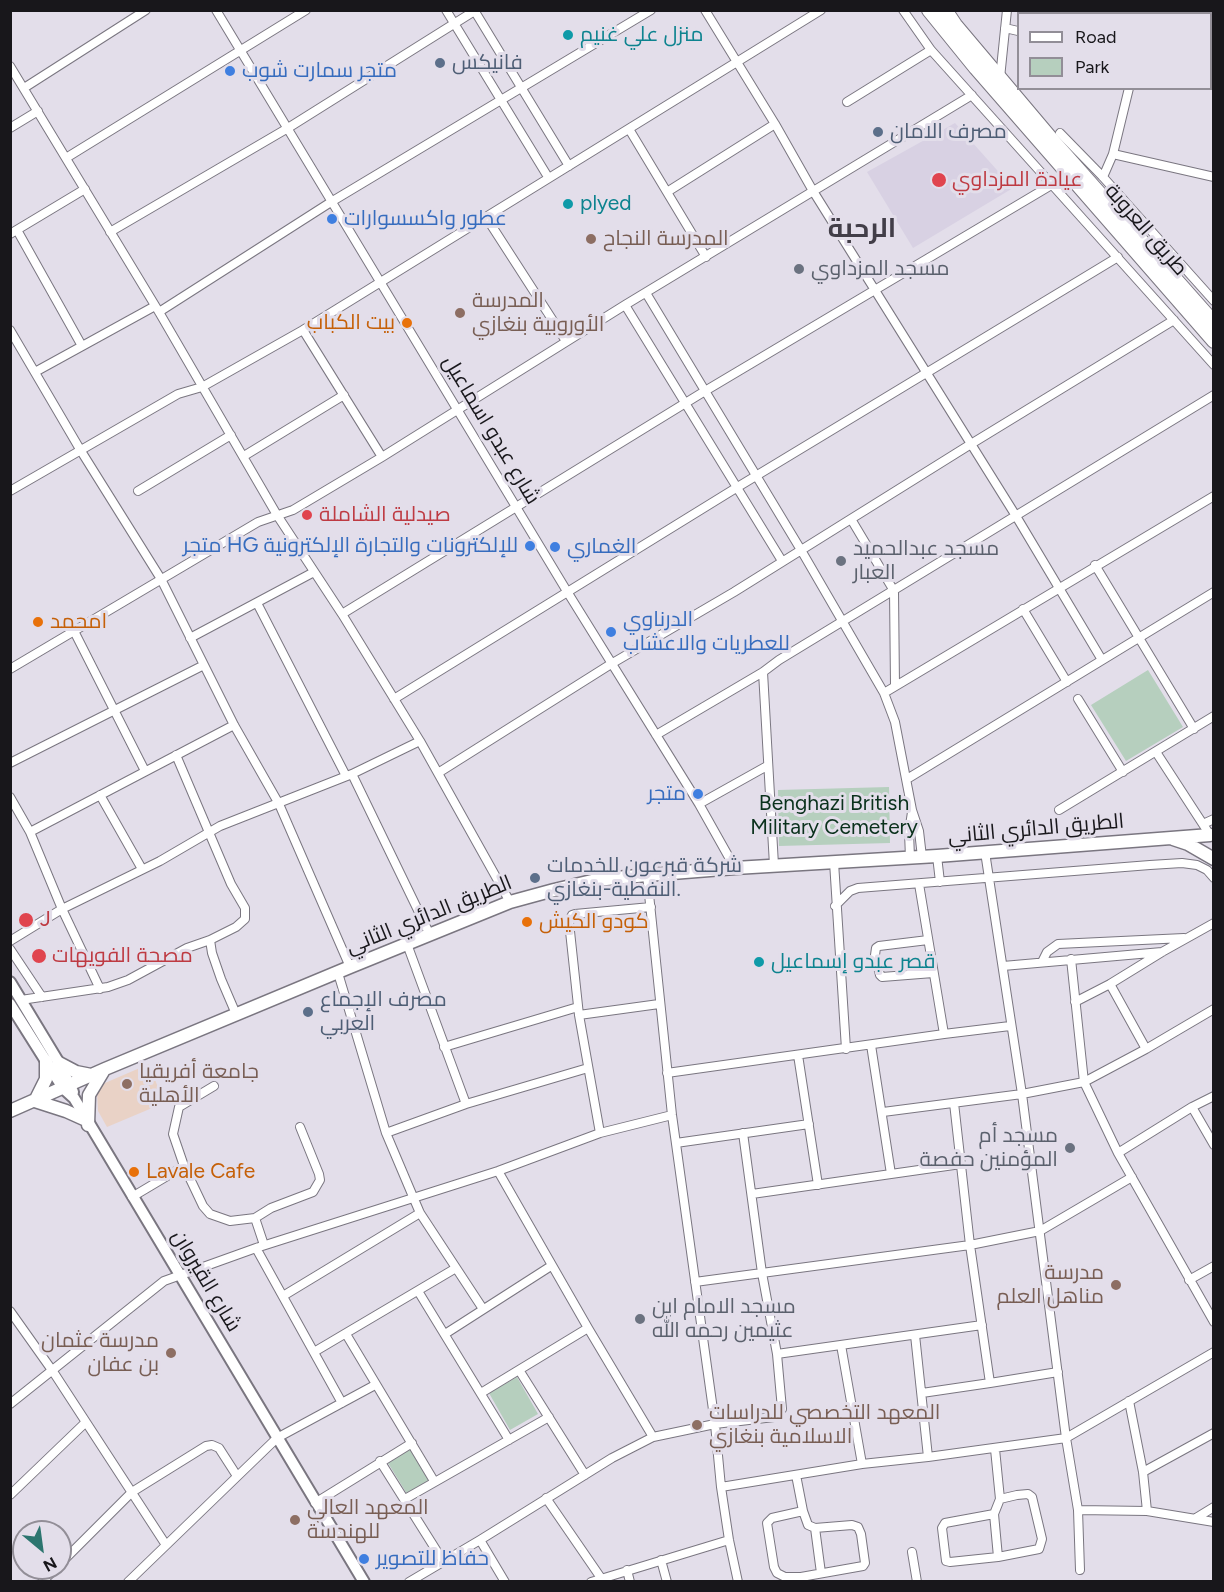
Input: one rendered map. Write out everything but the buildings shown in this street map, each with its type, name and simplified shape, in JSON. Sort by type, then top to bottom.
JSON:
[{"type":"highway","name":"طريق العروبة","points":[[930,10],[964,55],[1214,341]]},
{"type":"highway","name":"طريق العروبة","points":[[945,10],[1131,231],[1214,323]]},
{"type":"main road","name":"الطريق الدائري الثاني","points":[[10,1111],[236,1014],[510,902],[596,880],[735,868],[937,856],[1209,833]]},
{"type":"main road","points":[[1169,837],[1188,844],[1214,859]]},
{"type":"main road","points":[[10,982],[16,1002],[46,1061],[67,1086]]},
{"type":"main road","points":[[16,1002],[59,1063],[67,1086]]},
{"type":"main road","points":[[46,1061],[46,1079],[35,1101],[66,1111],[87,1122],[89,1095],[105,1069]]},
{"type":"main road","points":[[59,1063],[76,1072],[91,1075]]},
{"type":"main road","name":"شارع القيروان","points":[[67,1086],[363,1581]]},
{"type":"street","points":[[24,88],[146,10]]},
{"type":"street","name":"شارع عبدو اسماعيل","points":[[216,10],[456,410],[699,804],[735,868]]},
{"type":"street","points":[[66,158],[306,10]]},
{"type":"street","points":[[446,10],[548,177]]},
{"type":"street","points":[[35,372],[157,309],[651,10]]},
{"type":"street","points":[[705,10],[776,124],[813,191],[1016,516],[1102,660]]},
{"type":"street","points":[[10,491],[178,394],[202,387],[303,330],[821,10]]},
{"type":"street","points":[[903,10],[931,50],[1214,364]]},
{"type":"street","points":[[1000,78],[1007,10]]},
{"type":"street","points":[[110,232],[288,128],[475,11],[569,166]]},
{"type":"street","points":[[1005,28],[1017,31]]},
{"type":"street","points":[[848,102],[931,50]]},
{"type":"street","points":[[10,66],[157,309],[277,515],[342,614],[420,741],[510,902]]},
{"type":"street","points":[[1103,177],[1113,154],[1129,90]]},
{"type":"street","points":[[10,669],[262,519],[293,510],[382,457],[566,341],[972,95]]},
{"type":"street","points":[[10,128],[38,111]]},
{"type":"street","points":[[667,192],[776,124]]},
{"type":"street","points":[[628,129],[706,257]]},
{"type":"street","points":[[1060,133],[1103,177],[1214,301]]},
{"type":"street","points":[[1113,154],[1214,177]]},
{"type":"street","points":[[342,614],[684,403],[1053,183],[1063,181],[1077,184]]},
{"type":"street","points":[[82,346],[14,232],[85,189]]},
{"type":"street","points":[[486,217],[566,341]]},
{"type":"street","points":[[394,699],[926,372],[1118,257]]},
{"type":"street","points":[[646,293],[884,693],[895,722],[912,810],[919,831],[916,857]]},
{"type":"street","points":[[625,305],[782,561]]},
{"type":"street","points":[[438,773],[611,664],[734,592],[1174,321]]},
{"type":"street","points":[[10,330],[13,340],[35,372],[161,579],[234,725],[279,804],[350,967]]},
{"type":"street","points":[[303,330],[382,457]]},
{"type":"street","points":[[244,456],[344,395]]},
{"type":"street","points":[[656,735],[763,672],[779,660],[1214,395]]},
{"type":"street","points":[[138,491],[231,435]]},
{"type":"street","points":[[884,693],[1214,496]]},
{"type":"street","points":[[851,519],[894,591],[895,686]]},
{"type":"street","points":[[1095,565],[1194,729]]},
{"type":"street","points":[[190,638],[314,572]]},
{"type":"street","points":[[907,779],[1214,592]]},
{"type":"street","points":[[256,603],[349,775],[430,935]]},
{"type":"street","points":[[1023,609],[1067,681]]},
{"type":"street","points":[[74,631],[145,771]]},
{"type":"street","points":[[10,763],[204,665]]},
{"type":"street","points":[[763,672],[774,866]]},
{"type":"street","points":[[1078,699],[1123,772]]},
{"type":"street","points":[[1059,810],[1214,716]]},
{"type":"street","points":[[30,832],[234,725]]},
{"type":"street","points":[[10,941],[62,909],[176,852],[208,832],[349,775],[420,741]]},
{"type":"street","points":[[1156,752],[1209,833]]},
{"type":"street","points":[[16,1002],[100,989],[128,980],[187,948],[236,927],[245,919],[245,908],[208,832],[176,755]]},
{"type":"street","points":[[699,804],[767,766]]},
{"type":"street","points":[[100,795],[142,869]]},
{"type":"street","points":[[10,797],[30,832],[62,909],[100,989]]},
{"type":"street","points":[[912,810],[909,832],[916,857]]},
{"type":"street","points":[[1209,833],[1214,819]]},
{"type":"street","points":[[985,852],[1022,1094],[1066,1438],[1078,1510],[1080,1570]]},
{"type":"street","points":[[937,856],[940,882]]},
{"type":"street","points":[[834,862],[835,906],[846,1048]]},
{"type":"street","points":[[835,906],[850,891],[858,888],[920,885],[990,877],[1182,863],[1197,865],[1207,870],[1214,878]]},
{"type":"street","points":[[647,875],[672,1115],[715,1424],[721,1487],[738,1581]]},
{"type":"street","points":[[920,885],[944,1034]]},
{"type":"street","points":[[600,1133],[578,1011],[568,922],[572,915],[608,909],[651,907]]},
{"type":"street","points":[[1075,1002],[1214,923]]},
{"type":"street","points":[[1042,962],[1047,952],[1058,944],[1188,937]]},
{"type":"street","points":[[210,940],[221,979],[236,1014]]},
{"type":"street","points":[[928,940],[879,946],[874,955],[882,977],[933,973]]},
{"type":"street","points":[[407,944],[466,1104]]},
{"type":"street","points":[[10,948],[42,997]]},
{"type":"street","points":[[1003,966],[1162,952]]},
{"type":"street","points":[[1071,959],[1084,1082],[1118,1153],[1214,1322]]},
{"type":"street","points":[[338,973],[386,1133],[420,1213],[483,1310]]},
{"type":"street","points":[[1110,984],[1146,1049]]},
{"type":"street","points":[[444,1047],[578,1011],[659,1004]]},
{"type":"street","points":[[883,1112],[1022,1094],[1084,1082],[1213,1010]]},
{"type":"street","points":[[667,1073],[1011,1026]]},
{"type":"street","points":[[871,1045],[891,1173]]},
{"type":"street","points":[[798,1055],[818,1185]]},
{"type":"street","points":[[386,1133],[466,1104],[588,1068]]},
{"type":"street","points":[[214,1086],[179,1107],[173,1134],[184,1166],[203,1206],[210,1214],[230,1221],[255,1218],[271,1208],[313,1192],[318,1187],[319,1174],[300,1128]]},
{"type":"street","points":[[1118,1153],[1214,1096]]},
{"type":"street","points":[[954,1102],[970,1245],[990,1383]]},
{"type":"street","points":[[1192,1107],[1214,1145]]},
{"type":"street","points":[[10,1404],[147,1293],[164,1281],[180,1274],[498,1171],[600,1133],[672,1115]]},
{"type":"street","points":[[676,1143],[809,1124]]},
{"type":"street","points":[[409,1581],[612,1458],[654,1437],[715,1424],[770,1418],[782,1409],[777,1354],[762,1273],[743,1133]]},
{"type":"street","points":[[752,1194],[962,1164]]},
{"type":"street","points":[[132,1197],[184,1166]]},
{"type":"street","points":[[498,1171],[551,1266],[654,1437]]},
{"type":"street","points":[[695,1282],[970,1245],[1040,1232],[1132,1177]]},
{"type":"street","points":[[283,1296],[420,1213]]},
{"type":"street","points":[[255,1218],[260,1247],[283,1296],[342,1403]]},
{"type":"street","points":[[445,1334],[551,1266]]},
{"type":"street","points":[[1189,1280],[1214,1266]]},
{"type":"street","points":[[314,1352],[456,1268]]},
{"type":"street","points":[[418,1291],[509,1440]]},
{"type":"street","points":[[10,1311],[52,1370],[166,1545]]},
{"type":"street","points":[[777,1354],[982,1325]]},
{"type":"street","points":[[481,1393],[588,1328]]},
{"type":"street","points":[[346,1334],[434,1481]]},
{"type":"street","points":[[915,1335],[928,1457]]},
{"type":"street","points":[[841,1345],[862,1464]]},
{"type":"street","points":[[721,1487],[862,1464],[995,1449],[1066,1438],[1214,1352]]},
{"type":"street","points":[[519,1370],[585,1475]]},
{"type":"street","points":[[922,1393],[1058,1372]]},
{"type":"street","points":[[128,1581],[277,1438],[375,1385]]},
{"type":"street","points":[[1129,1401],[1143,1472],[1147,1511]]},
{"type":"street","points":[[405,1499],[549,1417]]},
{"type":"street","points":[[10,1495],[86,1422]]},
{"type":"street","points":[[1143,1472],[1214,1433]]},
{"type":"street","points":[[315,1503],[412,1443]]},
{"type":"street","points":[[72,1552],[132,1492],[206,1446],[212,1445],[219,1448],[237,1476]]},
{"type":"street","points":[[995,1449],[1000,1499],[994,1514],[998,1557]]},
{"type":"street","points":[[381,1461],[444,1561]]},
{"type":"street","points":[[796,1475],[808,1525],[815,1528],[852,1525],[858,1527],[865,1563],[863,1566],[801,1577],[785,1577],[777,1573],[767,1523],[772,1518],[803,1511]]},
{"type":"street","points":[[994,1514],[948,1521],[943,1525],[948,1562],[998,1557],[1037,1550],[1041,1546],[1042,1539],[1032,1497],[1028,1494],[1017,1494],[1000,1499]]},
{"type":"street","points":[[546,1498],[601,1578]]},
{"type":"street","points":[[1196,1518],[1214,1506]]},
{"type":"street","points":[[1078,1510],[1147,1511],[1214,1522]]},
{"type":"street","points":[[815,1528],[821,1573]]},
{"type":"street","points":[[480,1540],[505,1581]]},
{"type":"street","points":[[591,1581],[729,1540]]},
{"type":"street","points":[[912,1552],[917,1581]]},
{"type":"street","points":[[661,1560],[667,1581]]},
{"type":"street","points":[[627,1570],[630,1581]]},
{"type":"shaded area","name":"عيادة المزداوي","points":[[955,123],[1013,188],[913,248],[867,172]]},
{"type":"shaded area","points":[[149,1064],[164,1103],[107,1127],[98,1111],[97,1092],[105,1083]]},
{"type":"green space","points":[[1148,670],[1183,727],[1126,761],[1091,705]]},
{"type":"green space","name":"Benghazi British Military Cemetery","points":[[889,787],[890,843],[779,846],[778,790]]},
{"type":"green space","points":[[517,1377],[538,1414],[510,1430],[489,1393]]},
{"type":"green space","points":[[410,1449],[429,1480],[407,1494],[388,1463]]},
{"type":"place","name":"منزل علي غنيم","points":[[568,35]]},
{"type":"place","name":"فانيكس","points":[[440,63]]},
{"type":"place","name":"متجر سمارت شوب","points":[[230,71]]},
{"type":"place","name":"مصرف الامان","points":[[878,132]]},
{"type":"place","name":"عيادة المزداوي","points":[[939,180]]},
{"type":"place","name":"plyed","points":[[568,204]]},
{"type":"place","name":"عطور واكسسوارات","points":[[332,219]]},
{"type":"place","name":"المدرسة النجاح","points":[[591,239]]},
{"type":"place","name":"مسجد المزداوي","points":[[799,269]]},
{"type":"place","name":"المدرسة الأوروبية بنغازي","points":[[460,313]]},
{"type":"place","name":"بيت الكباب","points":[[407,323]]},
{"type":"place","name":"صيدلية الشاملة","points":[[307,515]]},
{"type":"place","name":"متجر HG للإلكترونات والتجارة الإلكترونية","points":[[530,546]]},
{"type":"place","name":"الغماري","points":[[555,547]]},
{"type":"place","name":"مسجد عبدالحميد العبار","points":[[841,561]]},
{"type":"place","name":"امحمد","points":[[38,622]]},
{"type":"place","name":"الدرناوي للعطريات والاعشاب","points":[[611,632]]},
{"type":"place","name":"متجر","points":[[698,794]]},
{"type":"place","name":"شركة قبرعون للخدمات النفطية-بنغازي.","points":[[535,878]]},
{"type":"place","name":"J","points":[[26,920]]},
{"type":"place","name":"كودو الكيش","points":[[527,922]]},
{"type":"place","name":"مصحة الفويهات","points":[[39,956]]},
{"type":"place","name":"قصر عبدو إسماعيل","points":[[759,962]]},
{"type":"place","name":"مصرف الإجماع العربي","points":[[308,1012]]},
{"type":"place","name":"جامعة أفريقيا الأهلية","points":[[127,1084]]},
{"type":"place","name":"مسجد أم المؤمنين حفصة","points":[[1070,1148]]},
{"type":"place","name":"Lavale Cafe","points":[[134,1172]]},
{"type":"place","name":"مدرسة مناهل العلم","points":[[1116,1285]]},
{"type":"place","name":"مسجد الامام ابن عثيمين رحمه الله","points":[[640,1319]]},
{"type":"place","name":"مدرسة عثمان بن عفان","points":[[171,1353]]},
{"type":"place","name":"المعهد التخصصي للدراسات الاسلامية بنغازي","points":[[697,1425]]},
{"type":"place","name":"المعهد العالي للهندسة","points":[[295,1520]]},
{"type":"place","name":"حفاظ للتصوير","points":[[364,1559]]},
{"type":"district","name":"الرحبة","points":[[862,229]]}]
